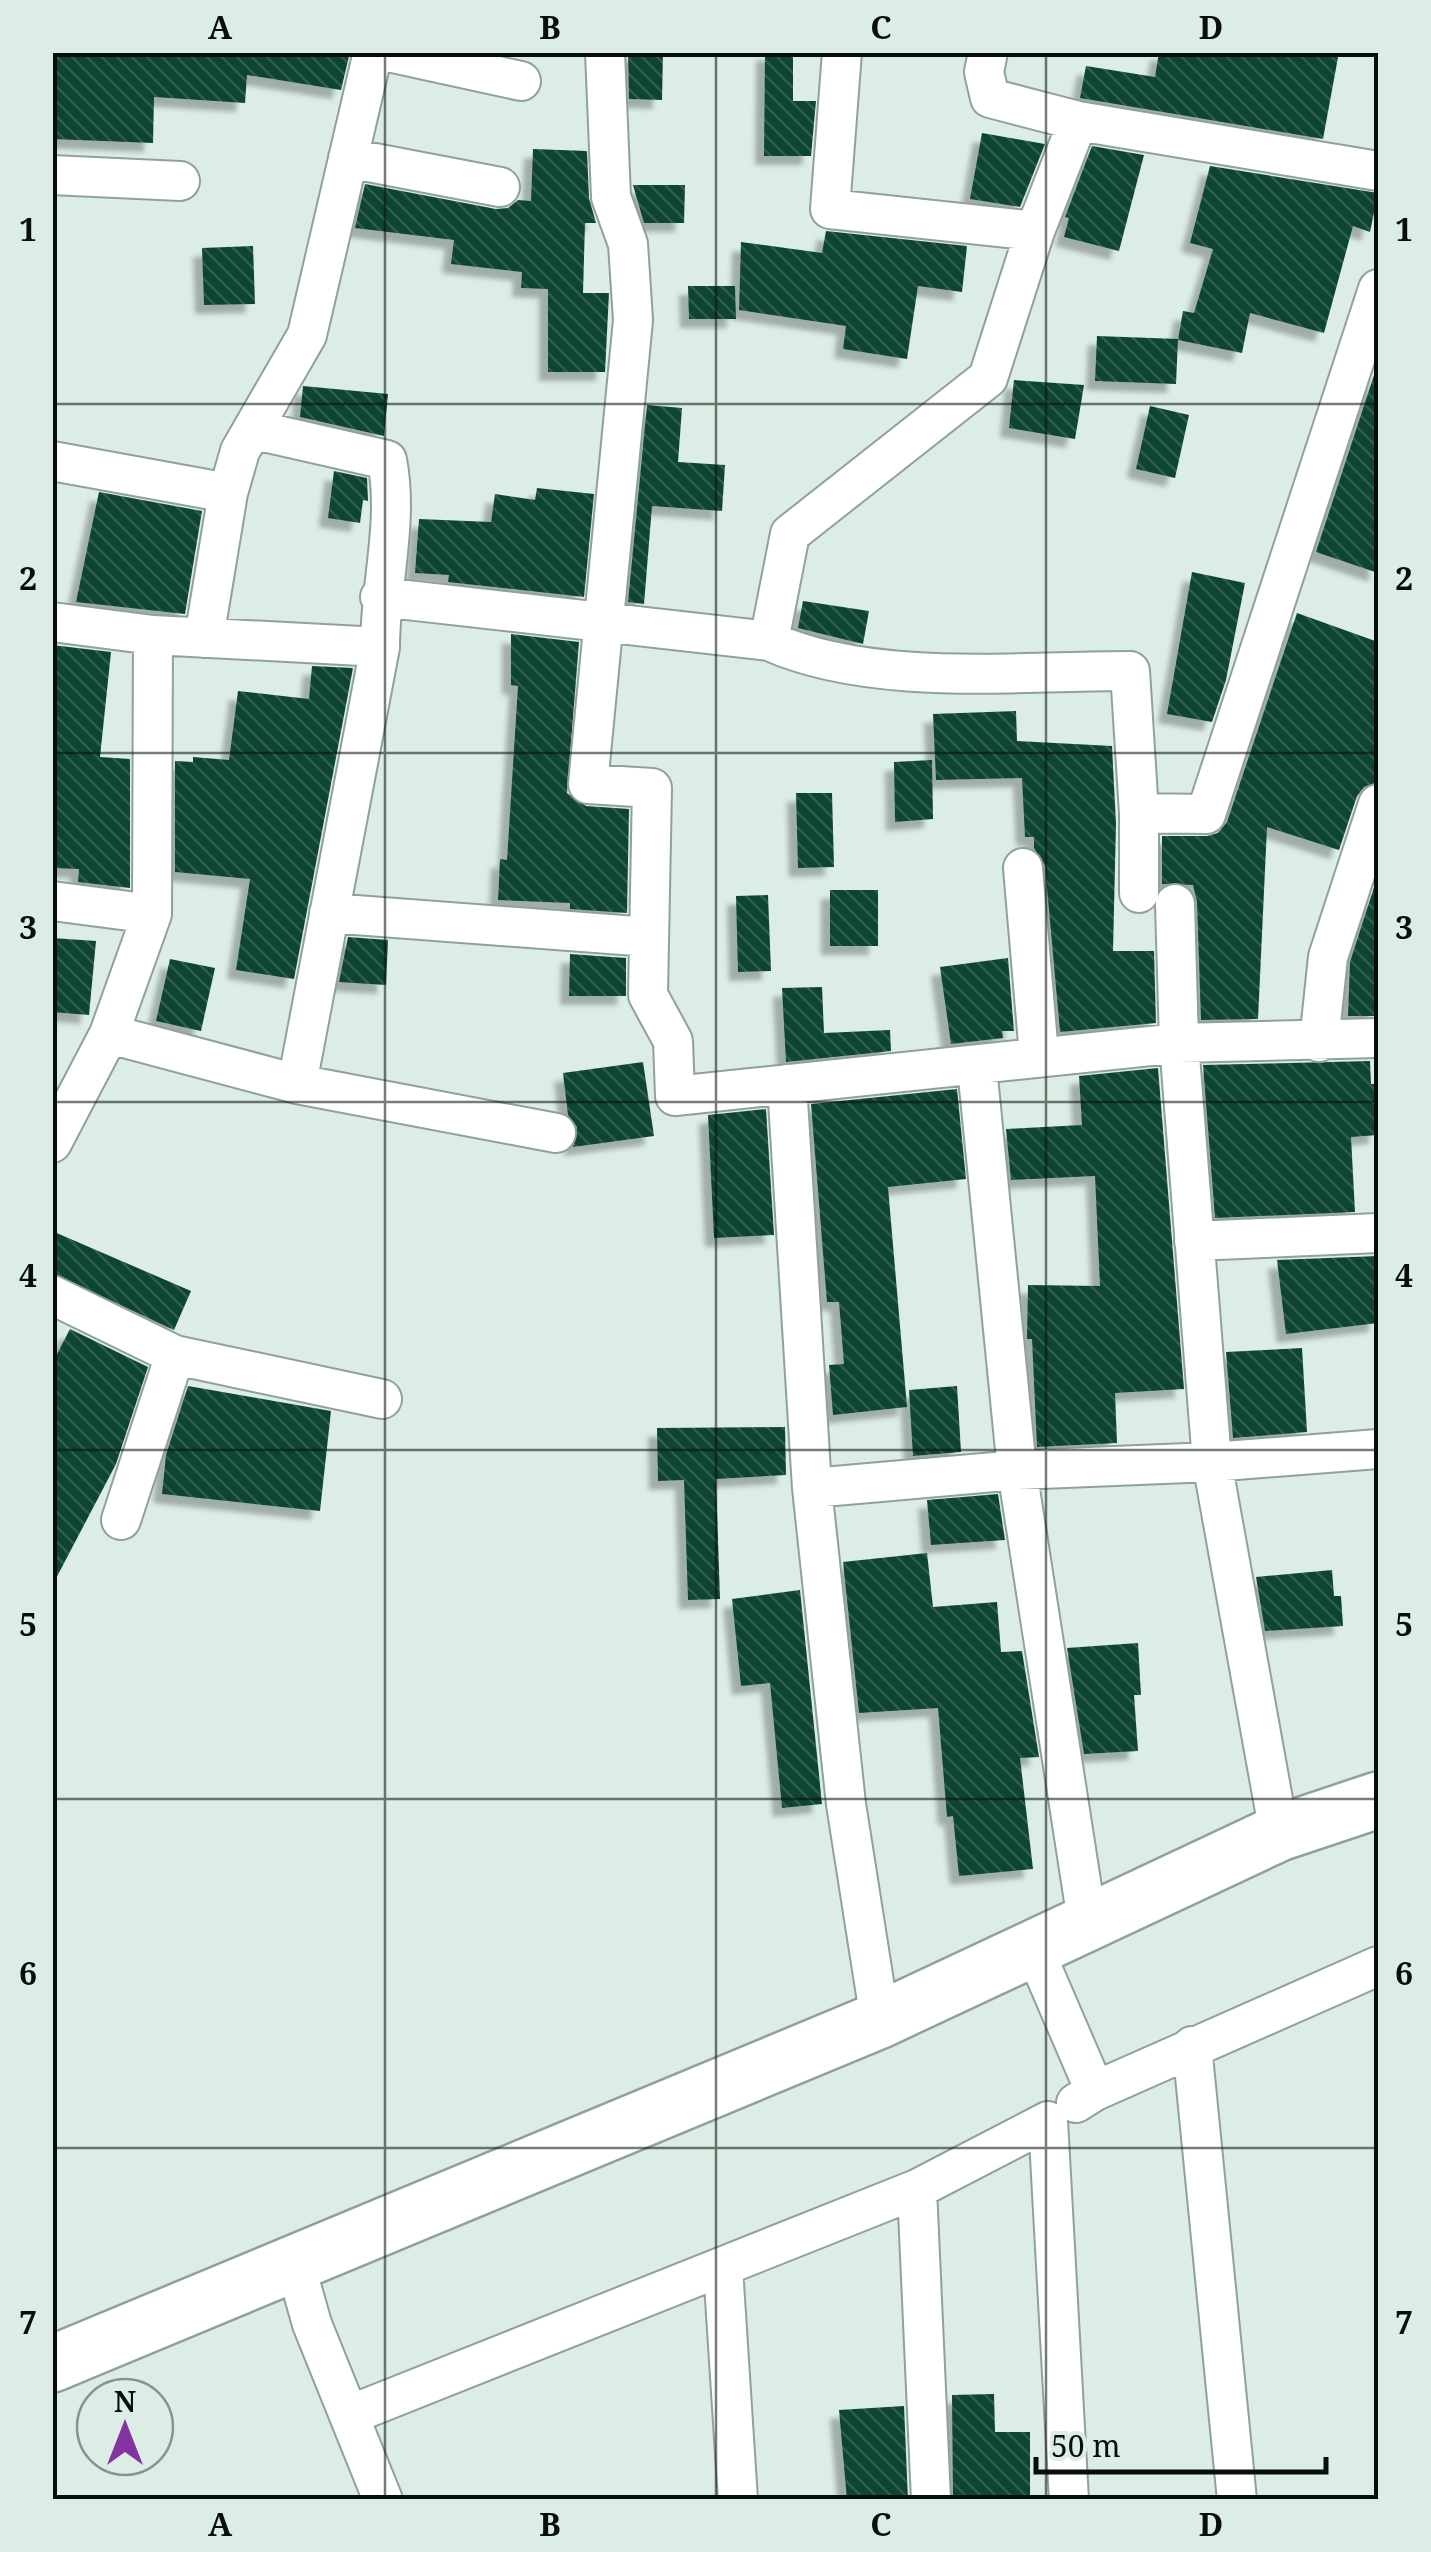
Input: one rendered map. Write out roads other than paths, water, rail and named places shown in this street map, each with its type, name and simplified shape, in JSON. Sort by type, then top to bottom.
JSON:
[{"type":"street","points":[[204,638],[228,493],[240,451],[307,335],[373,52]]},
{"type":"street","points":[[388,52],[521,81]]},
{"type":"street","points":[[605,52],[610,197],[628,244],[633,320],[588,784],[652,788],[648,995],[673,1041],[675,1096],[1179,1043],[1378,1038]]},
{"type":"street","points":[[842,52],[830,209],[1035,231]]},
{"type":"street","points":[[988,52],[984,72],[990,98],[1078,121],[1378,171]]},
{"type":"street","points":[[769,640],[790,534],[988,378],[1035,231],[1078,121]]},
{"type":"street","points":[[348,158],[500,186]]},
{"type":"street","points":[[52,174],[180,182]]},
{"type":"street","points":[[1140,813],[1206,814],[1378,289]]},
{"type":"street","points":[[255,430],[387,460],[393,491],[380,597],[380,647],[296,1084]]},
{"type":"street","points":[[52,461],[228,493]]},
{"type":"street","points":[[380,597],[769,640],[808,658],[867,670],[1130,671],[1140,813],[1179,1043],[1212,1462],[1278,1832]]},
{"type":"street","points":[[52,622],[153,636],[380,647]]},
{"type":"street","points":[[52,1143],[68,1082],[109,1034],[152,914],[153,636]]},
{"type":"street","points":[[1318,1042],[1328,957],[1378,804]]},
{"type":"street","points":[[1023,868],[1039,1055]]},
{"type":"street","points":[[52,901],[152,914]]},
{"type":"street","points":[[329,913],[649,937]]},
{"type":"street","points":[[109,1034],[296,1084],[556,1133]]},
{"type":"street","points":[[977,1067],[1017,1470],[1086,1920]]},
{"type":"street","points":[[787,1084],[812,1488],[846,1804],[880,2020]]},
{"type":"street","points":[[1194,1242],[1378,1233]]},
{"type":"street","points":[[52,1295],[175,1355],[382,1399]]},
{"type":"street","points":[[120,1520],[175,1355]]},
{"type":"street","points":[[812,1488],[1017,1470],[1212,1462],[1378,1449]]},
{"type":"street","points":[[52,2364],[880,2020],[1278,1832],[1378,1800]]},
{"type":"street","points":[[1033,1948],[1089,2076]]},
{"type":"street","points":[[346,2402],[723,2268],[916,2189],[1048,2121],[1089,2076],[1192,2046],[1378,1966]]},
{"type":"street","points":[[1192,2046],[1237,2500]]},
{"type":"street","points":[[1048,2121],[1070,2500]]},
{"type":"street","points":[[916,2189],[931,2500]]},
{"type":"street","points":[[295,2264],[312,2324],[383,2500]]},
{"type":"street","points":[[723,2268],[738,2500]]}]
